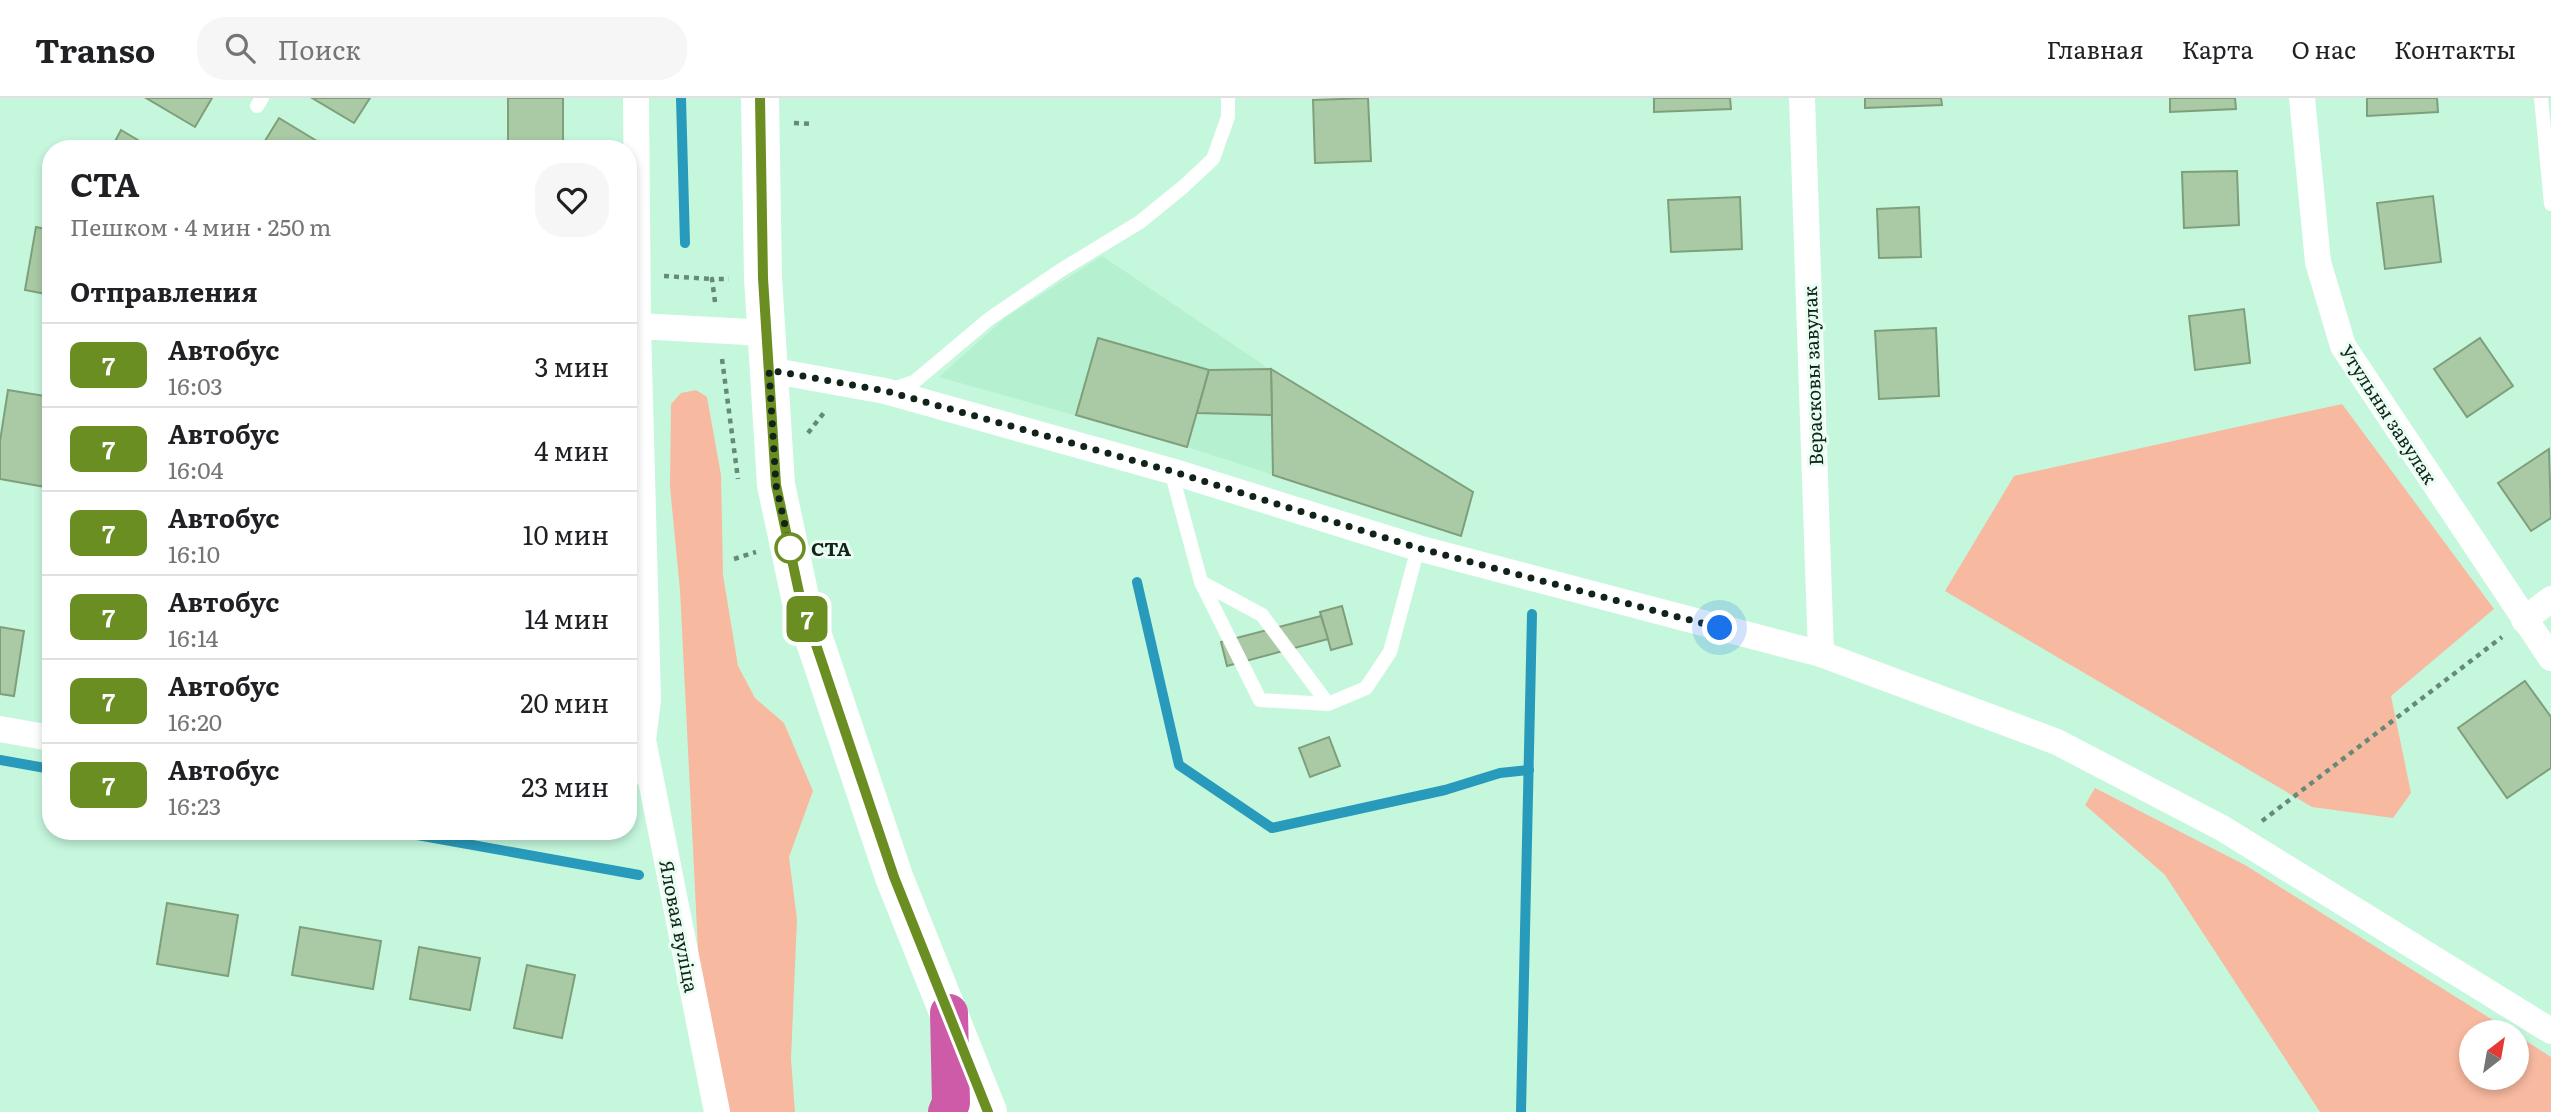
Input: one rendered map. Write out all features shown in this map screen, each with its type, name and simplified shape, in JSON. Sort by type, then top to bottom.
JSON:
[{"type":"highway","points":[[947,1112],[951,1103],[949,1013]]},
{"type":"main road","points":[[760,98],[766,332],[776,485],[800,597],[894,877],[988,1112]]},
{"type":"street","points":[[636,98],[637,140]]},
{"type":"street","name":"Верасковы завулак","points":[[1802,98],[1821,654]]},
{"type":"street","name":"Утульны завулак","points":[[2302,98],[2318,262],[2343,346],[2551,658]]},
{"type":"street","points":[[637,157],[637,333]]},
{"type":"street","points":[[638,326],[766,332]]},
{"type":"street","points":[[769,370],[886,391],[1171,471],[1418,548],[1821,654],[2057,743],[2239,838],[2551,1031]]},
{"type":"street","points":[[637,452],[648,700],[643,740],[637,754]]},
{"type":"street","points":[[2524,620],[2551,598]]},
{"type":"street","points":[[0,729],[42,736]]},
{"type":"street","name":"Яловая вуліца","points":[[643,740],[717,1112]]},
{"type":"lane","points":[[886,391],[914,382],[989,319],[1060,270],[1140,222],[1183,187],[1213,159],[1228,117],[1228,98]]},
{"type":"lane","points":[[2541,98],[2551,204]]},
{"type":"lane","points":[[1171,471],[1201,582],[1260,700],[1328,704],[1366,688],[1390,652],[1418,548]]},
{"type":"lane","points":[[1201,582],[1262,615],[1328,704]]},
{"type":"path","points":[[639,274],[712,279]]},
{"type":"path","points":[[2239,838],[2524,620]]},
{"type":"shaded area","points":[[1102,256],[1271,370],[1473,492],[1461,536],[1187,447],[939,377],[1006,317]]},
{"type":"shaded area","points":[[696,390],[707,397],[721,475],[723,575],[738,666],[755,698],[784,723],[813,791],[789,857],[797,919],[791,1059],[795,1112],[715,1112],[700,989],[680,590],[670,487],[671,404],[681,393]]},
{"type":"shaded area","points":[[2342,404],[2494,609],[2391,696],[2411,793],[2393,818],[2312,807],[1945,591],[2014,476]]},
{"type":"shaded area","points":[[2095,788],[2245,865],[2493,1020],[2459,1020],[2459,1090],[2529,1090],[2529,1043],[2551,1057],[2551,1112],[2320,1112],[2165,875],[2085,805]]},
{"type":"building","points":[[146,98],[212,98],[195,127]]},
{"type":"building","points":[[312,98],[370,98],[354,123]]},
{"type":"building","points":[[508,98],[563,98],[563,140],[508,140]]},
{"type":"building","points":[[1368,98],[1371,161],[1315,163],[1313,100]]},
{"type":"building","points":[[1654,98],[1730,98],[1731,109],[1654,112]]},
{"type":"building","points":[[1865,98],[1941,98],[1942,105],[1865,108]]},
{"type":"building","points":[[2170,98],[2235,98],[2236,109],[2170,112]]},
{"type":"building","points":[[2367,98],[2437,98],[2438,112],[2367,116]]},
{"type":"building","points":[[279,118],[315,140],[266,140]]},
{"type":"building","points":[[121,130],[138,140],[116,140]]},
{"type":"building","points":[[2237,171],[2239,225],[2184,228],[2182,172]]},
{"type":"building","points":[[2433,196],[2441,262],[2385,269],[2377,203]]},
{"type":"building","points":[[1740,197],[1742,249],[1671,252],[1668,200]]},
{"type":"building","points":[[1919,207],[1921,257],[1879,258],[1877,209]]},
{"type":"building","points":[[36,227],[42,228],[42,293],[25,290]]},
{"type":"building","points":[[2244,309],[2250,363],[2195,370],[2189,316]]},
{"type":"building","points":[[1936,328],[1939,396],[1879,399],[1875,331]]},
{"type":"building","points":[[1098,338],[1209,370],[1187,447],[1076,415]]},
{"type":"building","points":[[2480,338],[2513,386],[2467,417],[2434,369]]},
{"type":"building","points":[[1271,369],[1473,492],[1461,536],[1273,475]]},
{"type":"building","points":[[1271,369],[1272,415],[1197,413],[1209,370]]},
{"type":"building","points":[[8,390],[42,396],[42,486],[0,479],[0,441]]},
{"type":"building","points":[[2549,449],[2551,518],[2531,531],[2498,483]]},
{"type":"building","points":[[1342,606],[1352,644],[1331,650],[1320,612]]},
{"type":"building","points":[[1321,616],[1328,639],[1227,666],[1221,642]]},
{"type":"building","points":[[0,627],[24,631],[14,696],[0,694]]},
{"type":"building","points":[[2525,681],[2551,717],[2551,768],[2507,798],[2458,728]]},
{"type":"building","points":[[1329,737],[1340,766],[1310,777],[1299,748]]},
{"type":"building","points":[[167,903],[238,915],[228,976],[157,964]]},
{"type":"building","points":[[300,927],[381,941],[373,989],[292,975]]},
{"type":"building","points":[[419,947],[480,958],[470,1010],[410,999]]},
{"type":"building","points":[[527,965],[575,975],[562,1038],[514,1028]]},
{"type":"waterway","points":[[681,98],[685,243]]},
{"type":"waterway","points":[[1137,582],[1179,765],[1272,828],[1445,790],[1500,773],[1529,770]]},
{"type":"waterway","points":[[1521,1112],[1532,614]]},
{"type":"waterway","points":[[0,760],[42,767]]},
{"type":"waterway","points":[[445,840],[639,875]]},
{"type":"bus line","name":"7","points":[[760,98],[763,278],[776,485],[800,597],[894,877],[988,1112]]},
{"type":"place","name":"СТА","points":[[790,548]]},
{"type":"route","points":[[790,548],[776,485],[769,370],[886,391],[1171,471],[1418,548],[1720,628]]}]
